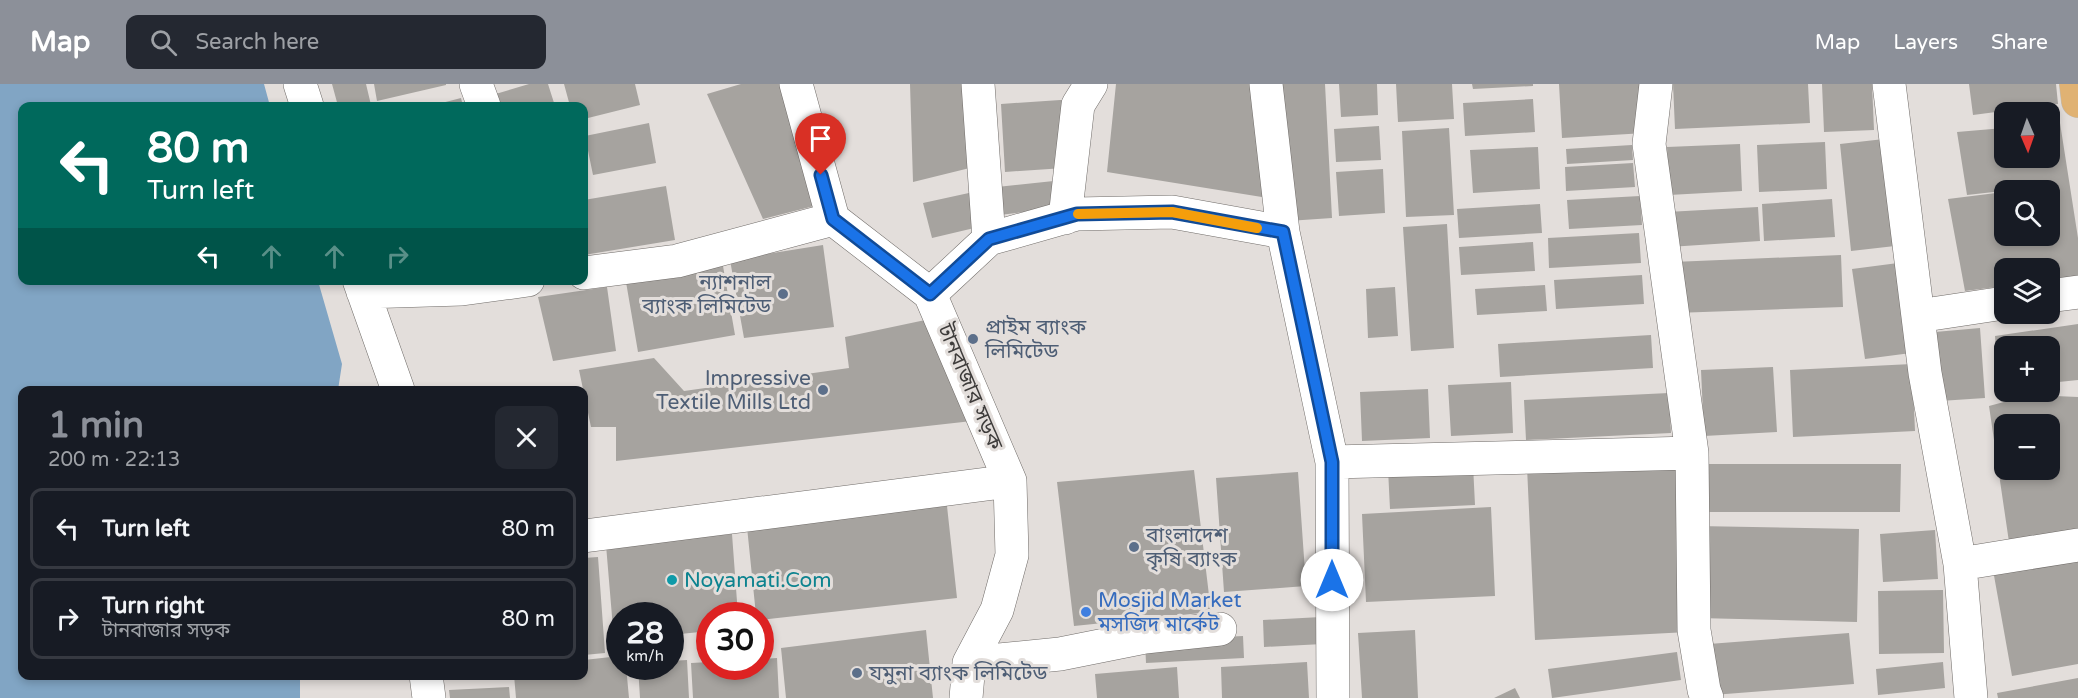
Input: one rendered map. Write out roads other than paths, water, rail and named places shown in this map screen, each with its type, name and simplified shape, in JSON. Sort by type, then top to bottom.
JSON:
[{"type":"main road","points":[[2076,84],[2078,101]]},
{"type":"street","points":[[300,84],[306,102]]},
{"type":"street","points":[[476,84],[483,102]]},
{"type":"street","points":[[588,272],[677,261],[833,219],[796,84]]},
{"type":"street","points":[[978,84],[989,239]]},
{"type":"street","points":[[1065,218],[1078,105],[1091,84]]},
{"type":"street","points":[[1266,84],[1283,232],[1332,462],[1333,698]]},
{"type":"street","points":[[1656,84],[1649,144],[1692,453],[1694,630],[1707,698]]},
{"type":"street","points":[[1889,84],[1925,372],[1960,564],[1971,698]]},
{"type":"street","points":[[930,294],[989,239],[1077,214],[1172,212],[1283,232]]},
{"type":"street","name":"টানবাজার সড়ক","points":[[833,219],[930,294],[1010,482],[1012,555],[997,610],[969,663],[966,698]]},
{"type":"street","points":[[397,386],[361,286],[462,289],[491,285]]},
{"type":"street","points":[[2060,294],[2078,292]]},
{"type":"street","points":[[1918,316],[1994,305]]},
{"type":"street","points":[[1332,462],[1692,453]]},
{"type":"street","points":[[588,535],[1010,482]]},
{"type":"street","points":[[1960,564],[2078,545]]},
{"type":"street","points":[[969,663],[1060,654],[1145,637],[1220,629]]},
{"type":"street","points":[[427,680],[429,698]]},
{"type":"water","points":[[0,84],[264,84],[269,102],[18,102],[18,285],[319,285],[342,364],[339,386],[18,386],[18,680],[300,680],[300,698],[0,698]]},
{"type":"place","name":"ন্যাশনাল ব্যাংক লিমিটেড","points":[[783,294]]},
{"type":"place","name":"প্রাইম ব্যাংক লিমিটেড","points":[[973,339]]},
{"type":"place","name":"Impressive Textile Mills Ltd","points":[[823,390]]},
{"type":"place","name":"বাংলাদেশ কৃষি ব্যাংক","points":[[1134,547]]},
{"type":"place","name":"Noyamati.Com","points":[[672,580]]},
{"type":"place","name":"Mosjid Market মসজিদ মার্কেট","points":[[1086,612]]},
{"type":"place","name":"যমুনা ব্যাংক লিমিটেড","points":[[857,673]]}]
